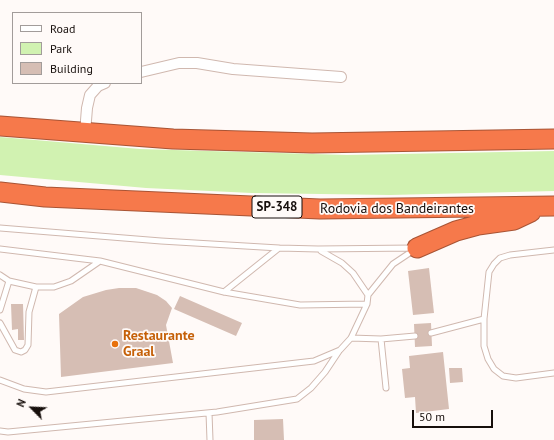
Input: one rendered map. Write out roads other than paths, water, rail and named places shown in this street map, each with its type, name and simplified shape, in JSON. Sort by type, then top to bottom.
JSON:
[{"type":"highway","points":[[0,126],[173,139],[312,144],[554,139]]},
{"type":"highway","name":"Rodovia dos Bandeirantes","points":[[0,192],[45,196],[320,210],[546,207]]},
{"type":"highway","points":[[417,248],[456,231],[478,225],[514,220],[546,207]]},
{"type":"street","points":[[142,72],[179,63],[197,62],[233,69],[341,77]]},
{"type":"street","points":[[85,133],[87,108],[90,95],[98,86],[102,84]]},
{"type":"lane","points":[[0,228],[161,241],[279,248],[417,248]]},
{"type":"lane","points":[[224,292],[279,248]]},
{"type":"lane","points":[[0,431],[8,432],[209,413],[297,398],[310,388],[325,372],[340,350],[351,338],[367,304],[368,295],[393,264],[417,248]]},
{"type":"lane","points":[[0,249],[100,261],[224,292],[300,305],[367,304]]},
{"type":"lane","points":[[318,249],[342,263],[352,273],[368,295]]},
{"type":"lane","points":[[554,250],[510,255],[500,258],[489,272],[484,319],[484,346],[488,359],[494,369],[503,376],[516,378],[554,373]]},
{"type":"lane","points":[[0,275],[9,281],[36,287],[54,287],[71,281],[100,261]]},
{"type":"lane","points":[[0,310],[9,281]]},
{"type":"lane","points":[[0,323],[15,350],[21,352],[25,350],[28,345],[30,312],[36,287]]},
{"type":"lane","points":[[431,333],[484,319]]},
{"type":"lane","points":[[351,338],[381,339],[415,336]]},
{"type":"lane","points":[[381,339],[386,388]]},
{"type":"lane","points":[[0,380],[24,389],[46,392],[314,361],[340,350]]},
{"type":"lane","points":[[209,413],[210,440]]},
{"type":"place","name":"Restaurante Graal","points":[[115,344]]}]
